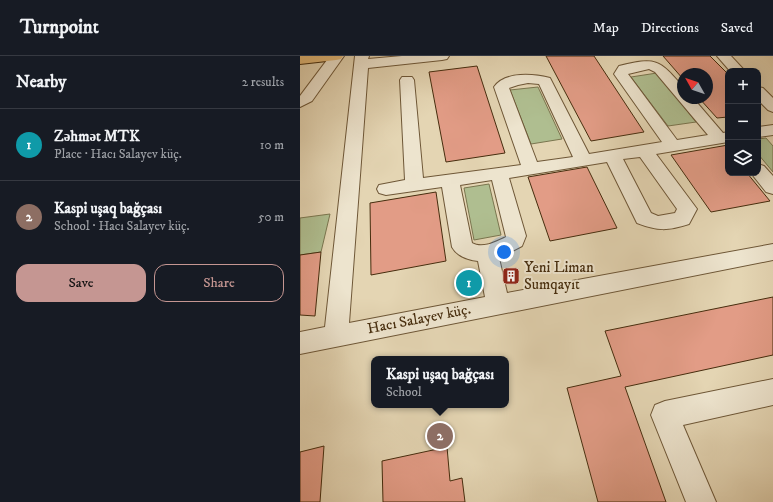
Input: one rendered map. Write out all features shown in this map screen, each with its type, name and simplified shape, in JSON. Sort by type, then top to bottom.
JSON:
[{"type":"main road","points":[[300,60],[337,56]]},
{"type":"street","points":[[300,102],[307,98],[337,56]]},
{"type":"street","points":[[336,335],[362,60],[442,56]]},
{"type":"street","points":[[724,56],[735,68]]},
{"type":"street","points":[[673,146],[621,74],[624,69],[651,65],[660,68],[677,89]]},
{"type":"street","points":[[530,169],[501,87],[508,82],[537,78],[545,81],[583,160]]},
{"type":"street","points":[[407,80],[414,185]]},
{"type":"street","points":[[761,94],[773,107]]},
{"type":"street","points":[[691,104],[724,138]]},
{"type":"street","points":[[386,189],[530,169],[724,138]]},
{"type":"street","points":[[613,156],[644,218],[656,223],[682,219],[686,209],[644,150]]},
{"type":"street","points":[[450,180],[462,247],[473,253],[487,253],[505,248],[515,241],[516,236],[499,173]]},
{"type":"street","points":[[761,174],[773,188]]},
{"type":"street","name":"Hacı Salayev küç.","points":[[300,342],[773,252]]},
{"type":"street","points":[[487,253],[498,304]]},
{"type":"street","points":[[701,502],[665,415],[773,392]]},
{"type":"green space","points":[[657,73],[677,98],[677,104],[682,104],[696,122],[668,126],[631,77]]},
{"type":"green space","points":[[538,87],[562,139],[531,144],[510,90]]},
{"type":"green space","points":[[766,138],[773,146],[773,172],[761,158],[761,139]]},
{"type":"green space","points":[[489,184],[501,235],[474,240],[464,188]]},
{"type":"green space","points":[[330,214],[321,252],[300,255],[300,218]]},
{"type":"building","points":[[546,56],[594,56],[644,132],[591,141]]},
{"type":"building","points":[[663,56],[710,56],[725,71],[725,117],[717,118],[704,104],[713,104],[713,68],[677,68],[677,72]]},
{"type":"building","points":[[477,66],[505,153],[446,162],[429,72]]},
{"type":"building","points":[[725,146],[725,176],[749,176],[770,201],[711,212],[671,155]]},
{"type":"building","points":[[587,167],[617,228],[550,241],[528,177]]},
{"type":"building","points":[[436,192],[446,261],[371,275],[370,203]]},
{"type":"building","points":[[321,252],[315,316],[300,315],[300,255]]},
{"type":"building","points":[[773,297],[773,355],[625,387],[666,502],[598,502],[567,388],[621,376],[605,331]]},
{"type":"building","points":[[324,446],[320,502],[300,502],[300,452]]},
{"type":"building","points":[[447,447],[450,481],[462,478],[465,502],[383,502],[382,461]]},
{"type":"place","name":"Yeni Liman Sumqayıt","points":[[511,276]]},
{"type":"place","name":"Zəhmət MTK","points":[[469,283]]},
{"type":"place","name":"Kaspi uşaq bağçası","points":[[440,436]]}]
